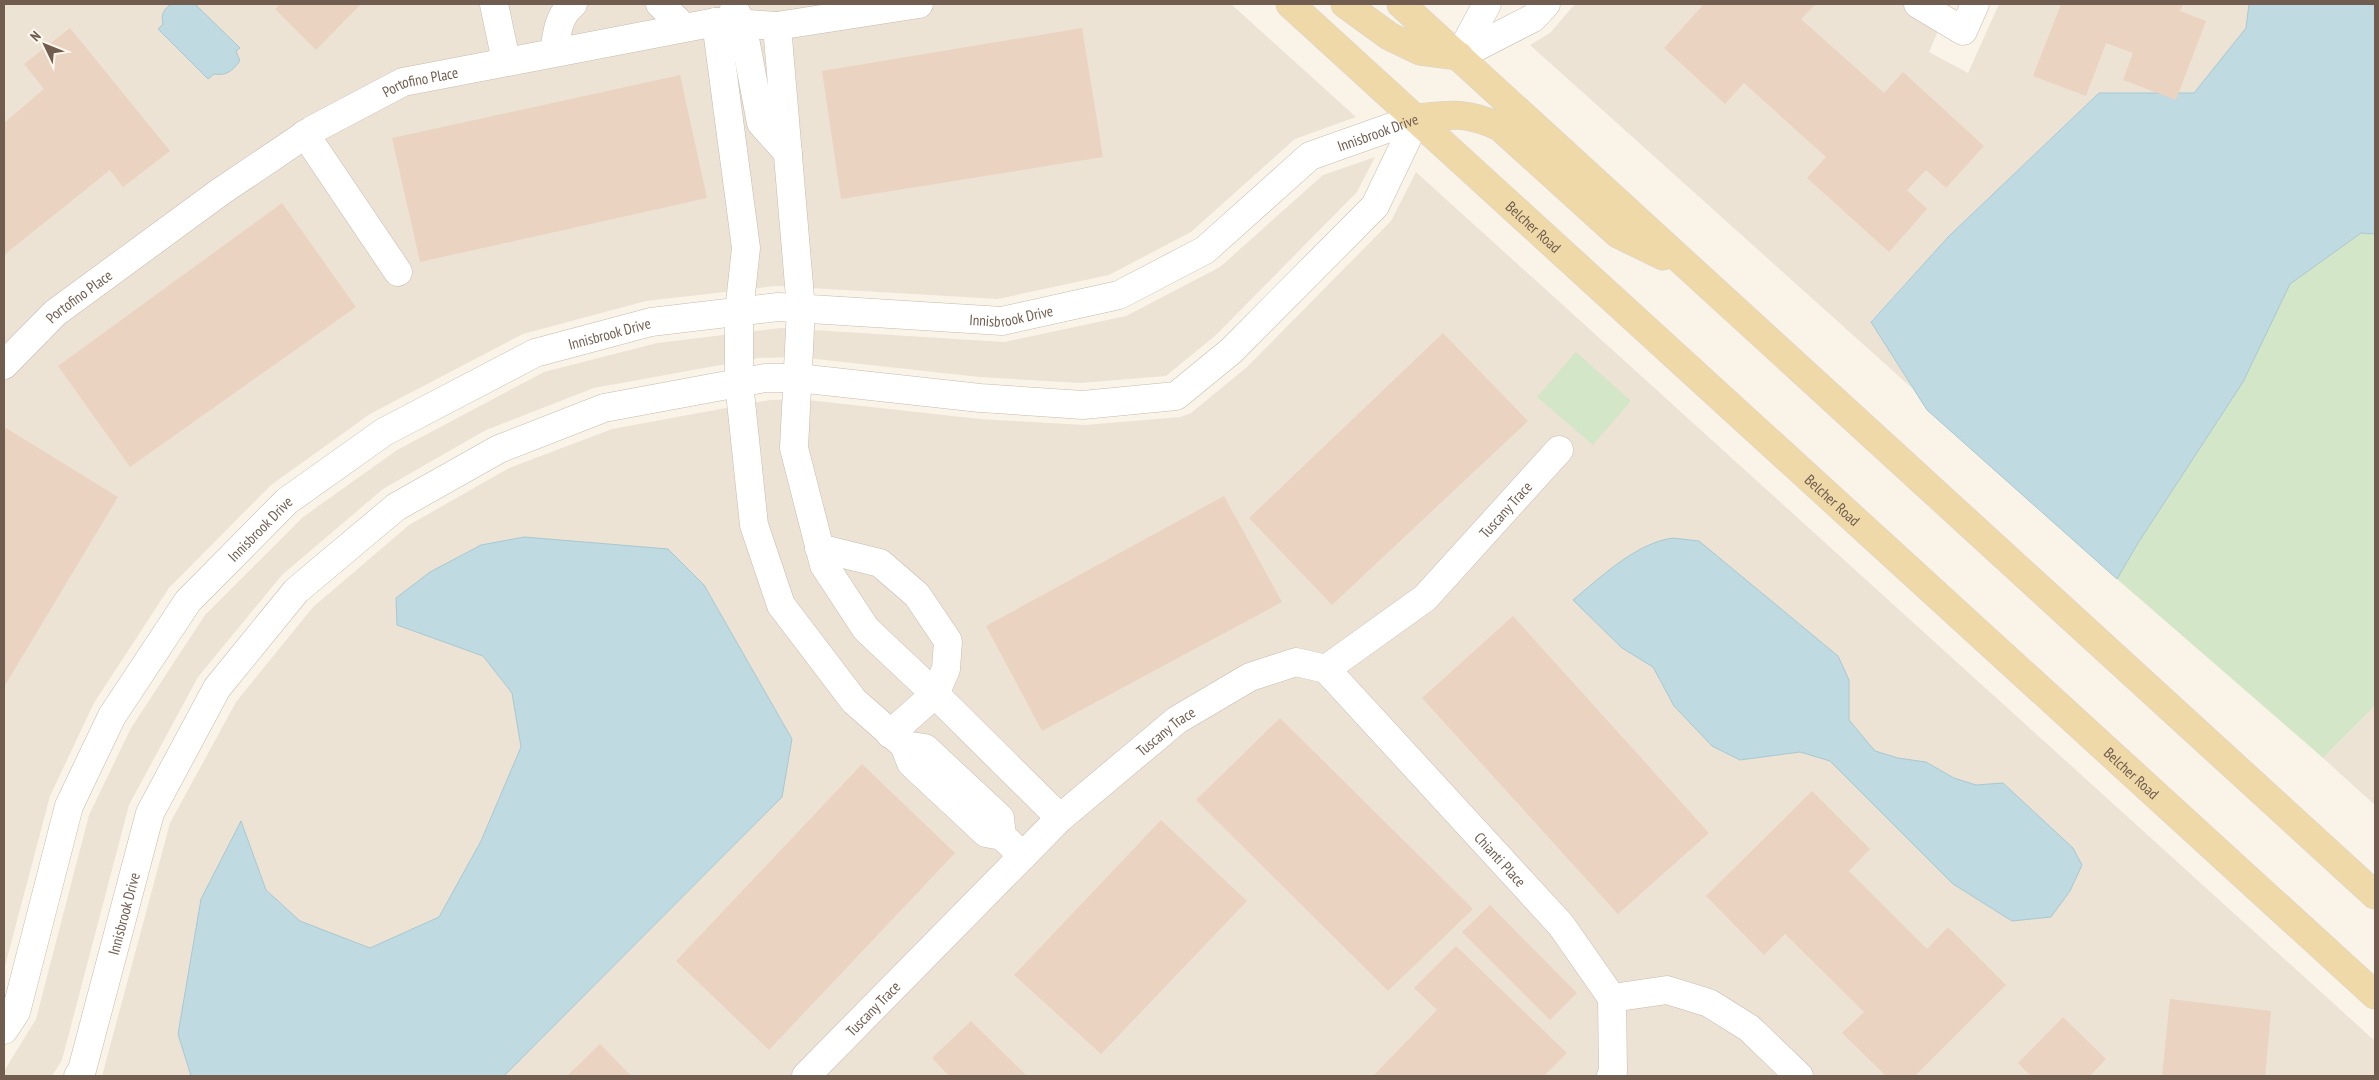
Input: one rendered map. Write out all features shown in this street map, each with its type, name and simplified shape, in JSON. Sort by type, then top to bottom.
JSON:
[{"type":"main road","name":"Belcher Road","points":[[1290,4],[2375,995]]},
{"type":"main road","points":[[1345,4],[1389,36],[1420,51],[1459,56]]},
{"type":"main road","points":[[1402,4],[2375,895]]},
{"type":"main road","points":[[1417,118],[1454,114],[1479,117],[1500,127],[1618,234],[1690,268]]},
{"type":"street","points":[[494,4],[506,61]]},
{"type":"street","points":[[554,52],[558,24],[566,10],[573,4]]},
{"type":"street","points":[[660,4],[684,27]]},
{"type":"street","name":"Portofino Place","points":[[4,365],[55,314],[220,192],[305,134],[403,82],[684,27],[729,16],[777,26],[919,4]]},
{"type":"street","points":[[1459,56],[1487,4]]},
{"type":"street","points":[[1459,56],[1533,18],[1546,4]]},
{"type":"street","points":[[1918,4],[1963,31],[1975,4]]},
{"type":"street","points":[[729,16],[761,123],[788,153]]},
{"type":"street","points":[[729,16],[730,127],[746,248],[739,312],[739,383],[754,525],[781,605],[854,701],[897,740],[911,763],[986,833],[1002,836],[1023,856]]},
{"type":"street","points":[[777,26],[801,309],[794,448],[824,565],[866,629],[935,694],[1060,818]]},
{"type":"street","name":"Innisbrook Drive","points":[[4,1030],[16,1012],[70,806],[112,716],[188,601],[287,501],[384,432],[535,353],[651,322],[778,307],[1002,321],[1119,295],[1205,250],[1310,156],[1417,118]]},
{"type":"street","name":"Innisbrook Drive","points":[[78,1076],[82,1070],[150,813],[217,688],[296,591],[396,507],[499,449],[604,408],[765,378],[798,378],[980,398],[1083,405],[1176,396],[1231,352],[1375,206],[1417,118]]},
{"type":"street","points":[[730,127],[761,123]]},
{"type":"street","points":[[305,134],[398,272]]},
{"type":"street","name":"Tuscany Trace","points":[[806,1076],[1060,818],[1177,720],[1250,677],[1296,662],[1326,668],[1425,598],[1558,450]]},
{"type":"street","points":[[819,548],[880,563],[917,595],[948,641],[946,669],[935,694],[897,740]]},
{"type":"street","name":"Chianti Place","points":[[1326,668],[1561,925],[1612,998]]},
{"type":"street","points":[[1611,1076],[1613,1072],[1612,998],[1667,990],[1709,1003],[1749,1028],[1799,1076]]},
{"type":"shaded area","points":[[4,4],[1231,4],[1356,117],[1295,139],[1191,232],[1109,275],[998,299],[776,286],[646,301],[523,334],[370,414],[271,485],[169,588],[94,703],[50,796],[4,970]]},
{"type":"shaded area","points":[[1575,4],[1950,4],[1929,52],[1968,73],[1999,4],[2249,4],[2246,28],[2194,93],[2099,93],[1949,236],[1871,321],[1913,389],[1530,45],[1550,33]]},
{"type":"shaded area","points":[[1375,157],[1357,192],[1216,335],[1166,376],[1080,383],[979,377],[798,357],[759,358],[594,388],[486,430],[383,489],[282,575],[198,677],[129,805],[62,1060],[52,1076],[4,1076],[4,1071],[36,1019],[89,815],[131,728],[205,615],[303,517],[397,450],[544,372],[657,343],[781,328],[1004,342],[1126,316],[1220,267],[1323,175]]},
{"type":"shaded area","points":[[1416,172],[2375,1041],[2375,1076],[504,1076],[782,797],[524,537],[481,545],[430,572],[397,625],[483,656],[512,693],[521,747],[481,841],[439,917],[370,948],[300,921],[266,890],[241,821],[178,1034],[191,1076],[102,1076],[170,823],[236,702],[313,607],[409,525],[509,468],[612,429],[770,400],[799,399],[980,419],[1084,425],[1180,417],[1191,413],[1247,367],[1391,221]],"holes":[[[1653,667],[1849,680],[1849,720],[1875,752],[1926,762],[1954,778],[1976,785],[2003,783],[1953,884],[1830,761],[1800,752],[1740,760],[1674,706]]]},
{"type":"shaded area","points":[[2375,706],[2375,805],[2323,758]]},
{"type":"green space","points":[[2361,233],[2375,234],[2375,706],[2323,758],[2117,579],[2138,543],[2243,382],[2290,284]]},
{"type":"green space","points":[[1576,352],[1631,401],[1593,445],[1537,397]]},
{"type":"water","points":[[172,4],[195,4],[240,48],[236,51],[240,61],[234,68],[226,73],[214,74],[208,79],[158,29],[163,24],[162,18],[165,10]]},
{"type":"water","points":[[2249,4],[2375,4],[2375,234],[2361,233],[2290,284],[2243,382],[2138,543],[2117,579],[1927,410],[1871,322],[1949,236],[2099,93],[2194,93],[2246,28]]},
{"type":"water","points":[[524,537],[668,549],[704,585],[792,739],[782,797],[504,1076],[191,1076],[178,1034],[201,899],[241,821],[266,890],[300,921],[370,948],[439,917],[481,841],[521,747],[512,693],[483,656],[397,625],[396,598],[430,572],[481,545]]},
{"type":"water","points":[[1673,538],[1699,541],[1838,656],[1849,680],[1849,720],[1875,751],[1898,758],[1926,762],[1954,778],[1976,785],[2003,783],[2073,848],[2082,865],[2070,891],[2051,917],[2012,921],[1953,884],[1830,761],[1800,752],[1740,760],[1712,746],[1674,706],[1653,667],[1622,648],[1573,600],[1632,554],[1659,541]]},
{"type":"building","points":[[280,4],[361,4],[316,50],[275,9]]},
{"type":"building","points":[[1704,4],[1816,4],[1801,19],[1884,93],[1903,72],[1984,146],[1946,188],[1926,170],[1907,190],[1927,209],[1889,252],[1807,178],[1826,157],[1744,83],[1725,104],[1664,48]]},
{"type":"building","points":[[2061,4],[2183,4],[2180,11],[2206,21],[2176,100],[2123,80],[2133,53],[2106,43],[2086,96],[2033,76]]},
{"type":"building","points":[[70,28],[170,151],[123,187],[110,170],[4,255],[4,123],[44,89],[24,64]]},
{"type":"building","points":[[1082,28],[1103,157],[841,199],[822,71]]},
{"type":"building","points":[[680,75],[707,198],[420,262],[392,138]]},
{"type":"building","points":[[282,203],[356,307],[130,467],[58,366]]},
{"type":"building","points":[[1443,333],[1528,421],[1332,605],[1249,518]]},
{"type":"building","points":[[6,428],[118,497],[4,687],[4,432]]},
{"type":"building","points":[[1224,496],[1282,602],[1042,731],[986,626]]},
{"type":"building","points":[[1513,616],[1709,833],[1618,914],[1422,698]]},
{"type":"building","points":[[1280,718],[1473,909],[1388,991],[1196,800]]},
{"type":"building","points":[[862,764],[955,853],[769,1050],[676,961]]},
{"type":"building","points":[[1812,791],[1870,849],[1849,871],[1927,949],[1948,927],[2006,985],[1915,1076],[1886,1076],[1842,1033],[1864,1012],[1785,934],[1764,955],[1706,896]]},
{"type":"building","points":[[1161,820],[1247,901],[1101,1054],[1014,975]]},
{"type":"building","points":[[1490,905],[1577,993],[1550,1020],[1462,932]]},
{"type":"building","points":[[1456,946],[1567,1053],[1544,1076],[1373,1076],[1437,1010],[1414,988]]},
{"type":"building","points":[[2170,999],[2271,1011],[2265,1076],[2162,1076]]},
{"type":"building","points":[[2063,1017],[2106,1059],[2090,1076],[2031,1076],[2018,1063]]},
{"type":"building","points":[[971,1021],[1027,1076],[949,1076],[932,1058]]},
{"type":"building","points":[[600,1044],[631,1076],[567,1076]]}]
